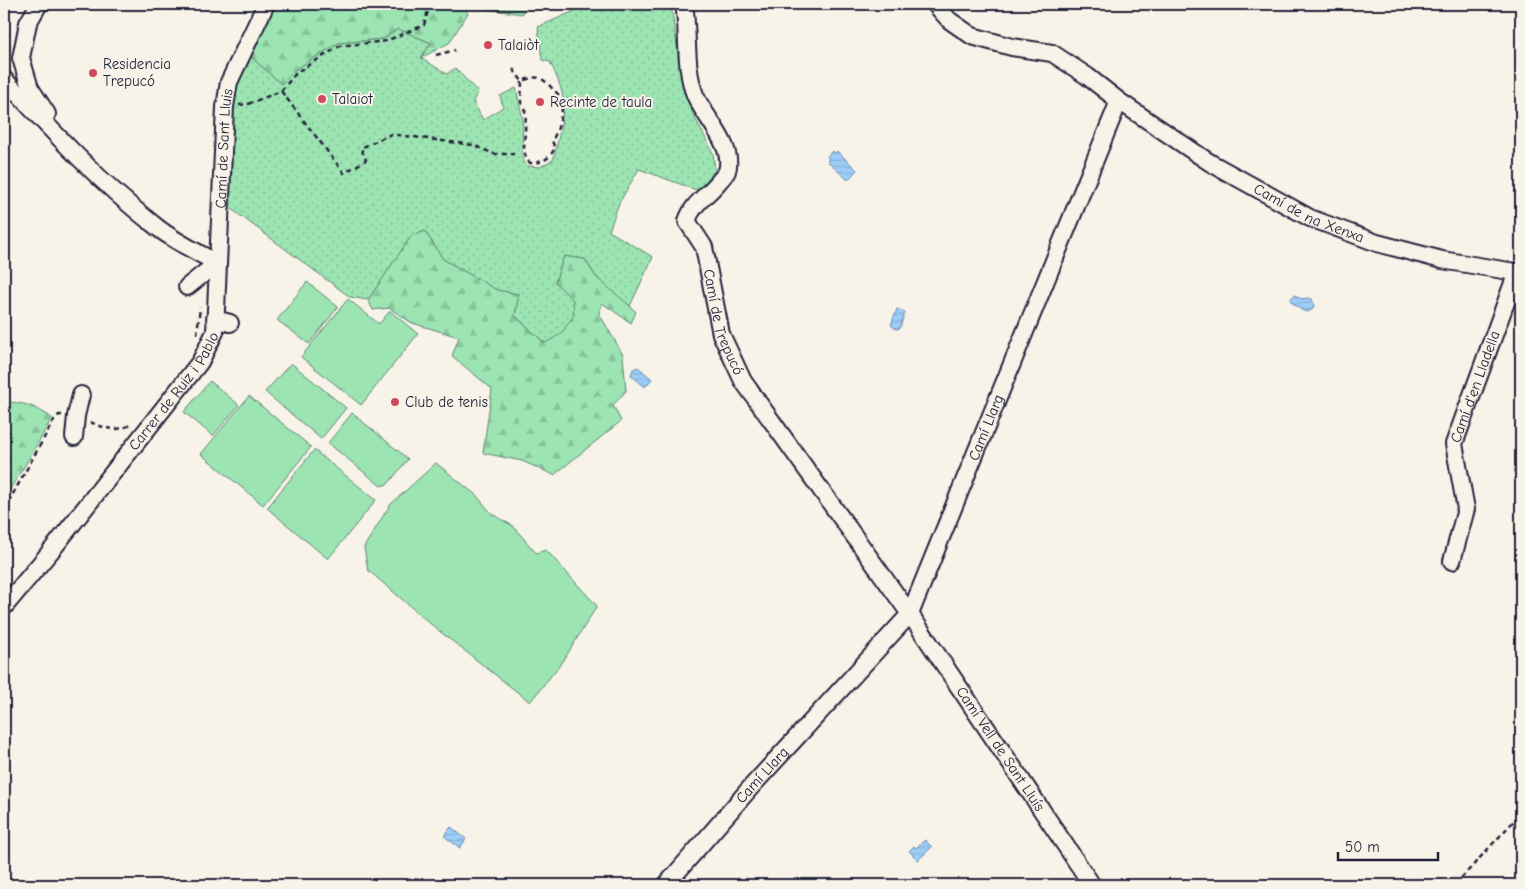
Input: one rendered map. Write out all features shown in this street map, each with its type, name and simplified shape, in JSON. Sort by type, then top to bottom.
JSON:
[{"type":"street","points":[[39,4],[28,23],[21,58],[30,88],[48,116],[47,125]]},
{"type":"street","name":"Camí de Sant Lluis","points":[[217,263],[225,107],[229,82],[266,4]]},
{"type":"street","name":"Camí de Trepucó","points":[[684,4],[688,63],[696,95],[724,145],[727,159],[727,172],[712,191],[697,202],[690,212],[687,221],[704,247],[721,334],[743,382],[910,614]]},
{"type":"street","points":[[935,4],[949,20],[972,36],[1012,47],[1052,53],[1088,76],[1119,101]]},
{"type":"street","points":[[4,79],[107,185],[159,229],[217,263],[187,287]]},
{"type":"street","name":"Camí Llarg","points":[[666,885],[751,787],[910,614],[1119,101]]},
{"type":"street","name":"Camí de na Xenxa","points":[[1119,101],[1209,162],[1310,218],[1377,243],[1442,260],[1519,272]]},
{"type":"street","name":"Carrer de Ruiz i Pablo","points":[[4,607],[55,546],[200,362],[215,332],[223,321],[217,263]]},
{"type":"street","name":"Camí d'en Lladella","points":[[1452,561],[1466,509],[1454,444],[1519,272]]},
{"type":"street","points":[[74,436],[81,395]]},
{"type":"street","name":"Camí Vell de Sant Lluís","points":[[910,614],[1092,885]]},
{"type":"path","points":[[225,107],[248,104],[281,91],[297,72],[340,46],[386,41],[424,25],[430,4]]},
{"type":"path","points":[[436,55],[456,50]]},
{"type":"path","points":[[513,69],[522,81],[521,102],[526,113],[524,150],[526,158],[530,163],[540,163],[550,157],[555,148],[552,141],[558,131],[562,102],[557,92],[543,78],[535,77],[522,81]]},
{"type":"path","points":[[281,91],[344,173],[366,160],[361,148],[391,134],[473,145],[494,154],[514,154]]},
{"type":"path","points":[[196,338],[201,301]]},
{"type":"path","points":[[4,510],[54,420],[59,415],[76,416],[109,429],[122,429],[137,420]]},
{"type":"path","points":[[1456,885],[1521,813]]},
{"type":"green space","points":[[276,4],[462,4],[468,13],[449,43],[421,58],[431,43],[398,29],[383,39],[339,43],[296,69],[281,84],[249,55]]},
{"type":"green space","points":[[485,4],[538,4],[526,6],[522,14],[485,9]]},
{"type":"green space","points":[[590,4],[671,4],[682,81],[693,114],[713,153],[715,171],[699,191],[639,169],[619,203],[609,231],[653,257],[630,306],[596,277],[585,259],[564,256],[555,282],[573,300],[574,315],[561,334],[545,343],[515,316],[519,294],[497,290],[443,259],[425,231],[411,236],[368,300],[350,297],[230,208],[234,89],[249,55],[281,84],[296,69],[339,43],[383,39],[398,29],[431,43],[421,58],[447,74],[455,68],[478,92],[473,101],[483,120],[503,107],[500,96],[516,88],[523,120],[523,160],[527,166],[540,167],[553,160],[563,111],[563,98],[558,79],[550,62],[542,60],[538,27]]},
{"type":"green space","points":[[425,231],[443,259],[497,290],[519,294],[515,316],[545,343],[573,300],[555,282],[564,256],[585,259],[596,277],[636,312],[631,323],[602,303],[599,313],[623,355],[626,391],[613,405],[621,421],[554,475],[522,461],[483,453],[492,389],[452,356],[459,337],[412,323],[389,308],[373,310],[368,300],[411,236]]},
{"type":"green space","points":[[307,282],[338,307],[309,344],[277,320]]},
{"type":"green space","points":[[348,299],[379,324],[390,311],[418,334],[361,405],[301,357]]},
{"type":"green space","points":[[291,363],[346,408],[321,439],[265,392]]},
{"type":"green space","points":[[210,381],[239,405],[213,436],[184,412]]},
{"type":"green space","points":[[249,396],[311,447],[263,505],[201,454]]},
{"type":"green space","points":[[4,402],[29,406],[40,410],[52,418],[4,499]]},
{"type":"green space","points":[[352,413],[408,459],[388,484],[381,486],[328,443]]},
{"type":"green space","points":[[314,450],[376,500],[328,559],[267,508]]},
{"type":"green space","points":[[436,463],[476,495],[492,514],[513,526],[536,553],[546,550],[597,606],[563,661],[530,702],[433,626],[368,570],[364,547],[390,505]]},
{"type":"water","points":[[832,151],[835,153],[837,151],[857,170],[848,180],[827,161],[829,159],[827,157]]},
{"type":"water","points":[[1295,295],[1301,299],[1312,299],[1313,309],[1308,312],[1303,311],[1291,302],[1291,298]]},
{"type":"water","points":[[897,309],[905,312],[900,328],[896,329],[891,325]]},
{"type":"water","points":[[638,367],[652,379],[645,387],[631,375],[633,369]]},
{"type":"water","points":[[451,827],[466,839],[460,848],[444,836]]},
{"type":"water","points":[[925,840],[932,847],[918,860],[909,851]]},
{"type":"place","name":"Talaiòt","points":[[488,45]]},
{"type":"place","name":"Residencia Trepucó","points":[[93,73]]},
{"type":"place","name":"Talaiot","points":[[322,99]]},
{"type":"place","name":"Recinte de taula","points":[[540,102]]},
{"type":"place","name":"Club de tenis","points":[[395,402]]}]
